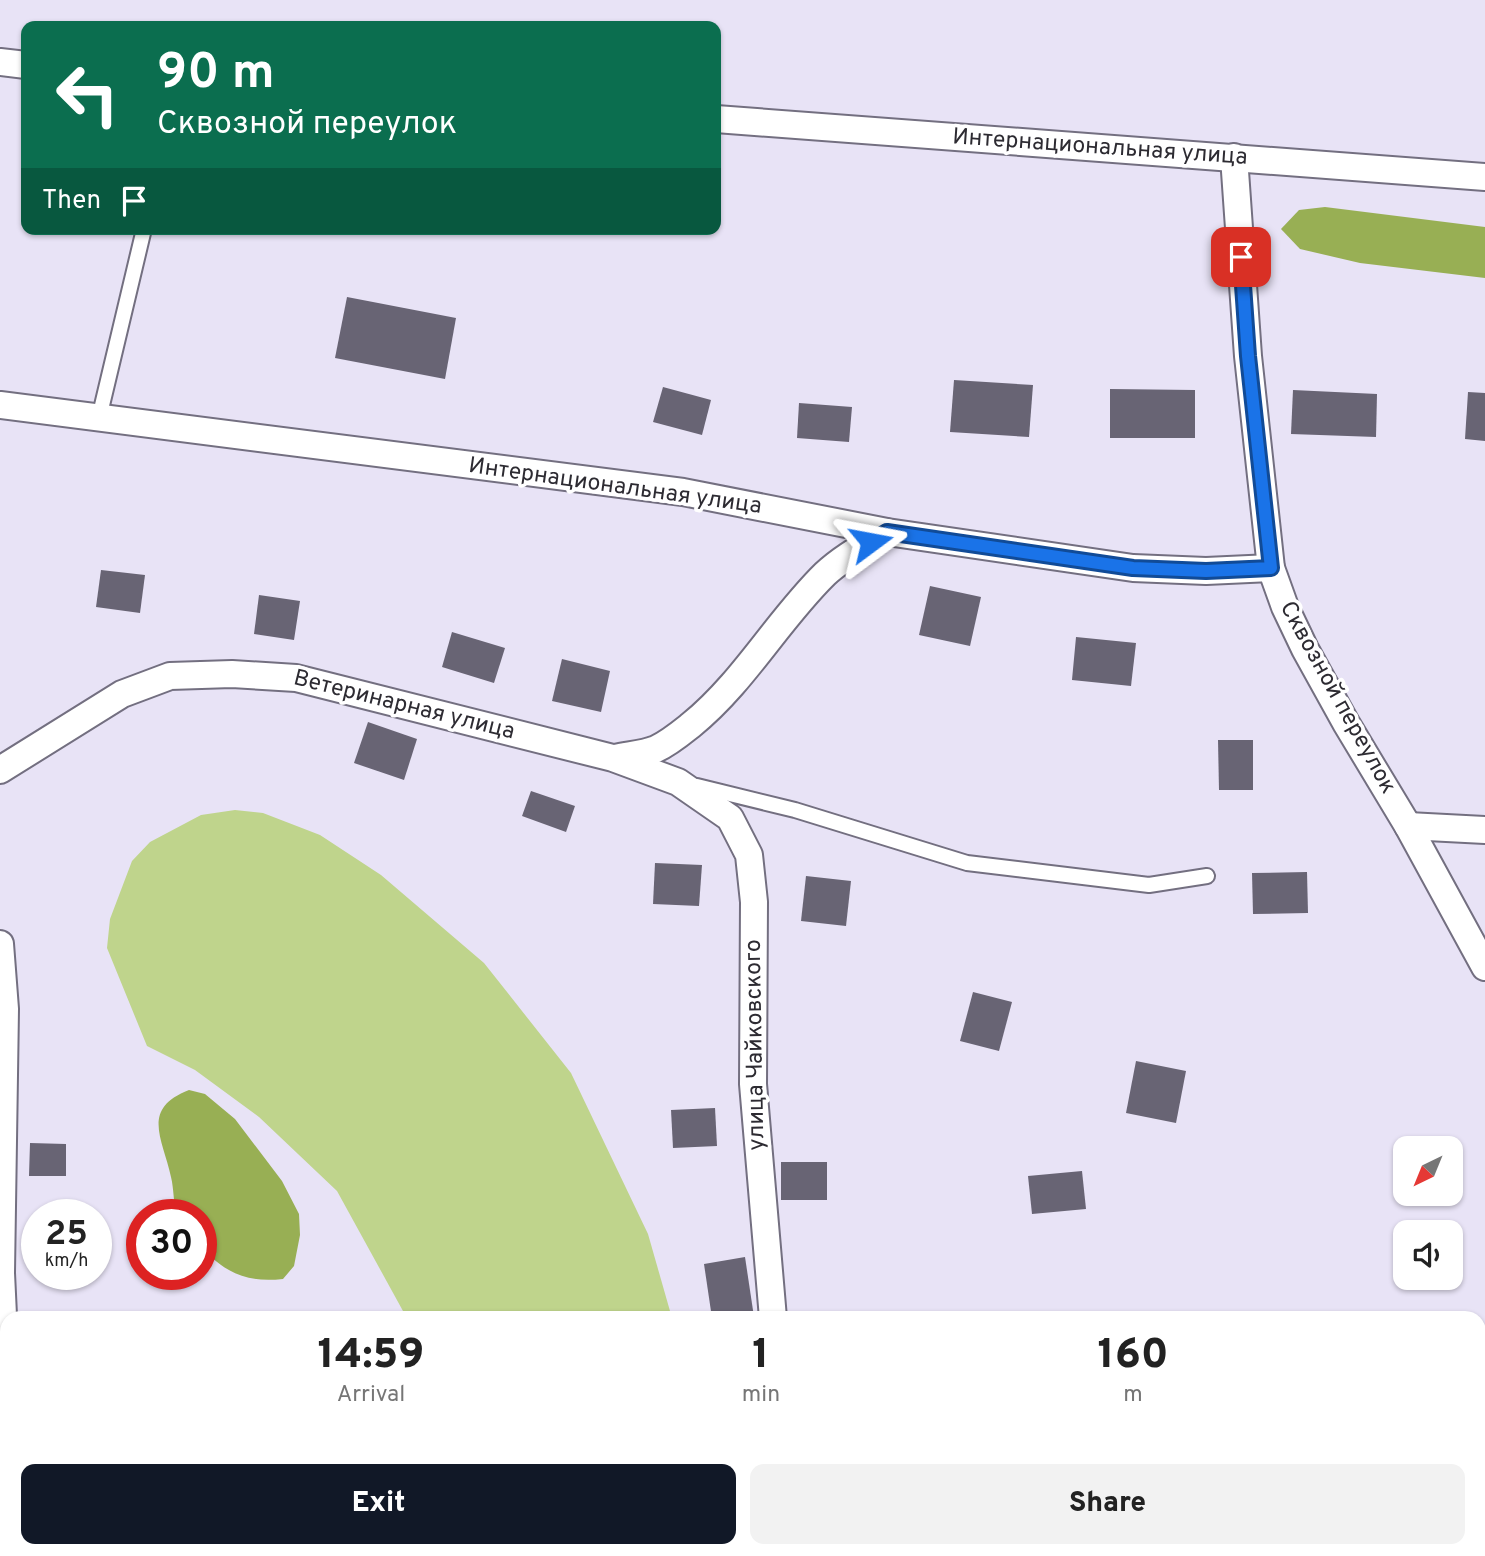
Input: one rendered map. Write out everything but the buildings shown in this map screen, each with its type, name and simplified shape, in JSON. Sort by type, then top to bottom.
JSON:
[{"type":"street","points":[[0,62],[21,64]]},
{"type":"street","name":"Интернациональная улица","points":[[721,119],[1485,177]]},
{"type":"street","name":"Сквозной переулок","points":[[1234,157],[1248,356],[1271,568],[1285,607],[1305,649],[1408,826],[1485,967]]},
{"type":"street","name":"Интернациональная улица","points":[[0,405],[682,492],[887,532],[1133,568],[1206,571],[1271,568]]},
{"type":"street","points":[[613,758],[656,749],[682,733],[709,710],[739,678],[779,626],[826,573],[854,551],[887,532]]},
{"type":"street","name":"Ветеринарная улица","points":[[0,771],[122,694],[170,676],[232,674],[296,678],[613,758],[678,782],[730,818]]},
{"type":"street","name":"улица Чайковского","points":[[730,818],[749,855],[754,902],[753,1084],[772,1311]]},
{"type":"street","points":[[1408,826],[1485,831]]},
{"type":"street","points":[[0,944],[5,1009],[3,1311]]},
{"type":"lane","points":[[99,418],[143,235]]},
{"type":"lane","points":[[678,782],[795,810],[967,863],[1149,885],[1207,876]]},
{"type":"green space","points":[[1325,207],[1485,227],[1485,278],[1360,263],[1300,249],[1281,229],[1299,210]]},
{"type":"green space","points":[[235,810],[263,813],[320,835],[381,875],[484,963],[571,1073],[648,1234],[670,1311],[403,1311],[337,1191],[259,1117],[195,1070],[147,1046],[107,948],[110,919],[132,861],[150,842],[201,815]]},
{"type":"green space","points":[[189,1090],[205,1094],[235,1119],[282,1181],[299,1214],[300,1235],[294,1266],[283,1279],[247,1277],[219,1264],[217,1199],[174,1199],[159,1126],[164,1106]]},
{"type":"route","points":[[871,542],[887,532],[1133,568],[1206,571],[1271,568],[1248,356],[1241,257]]}]
